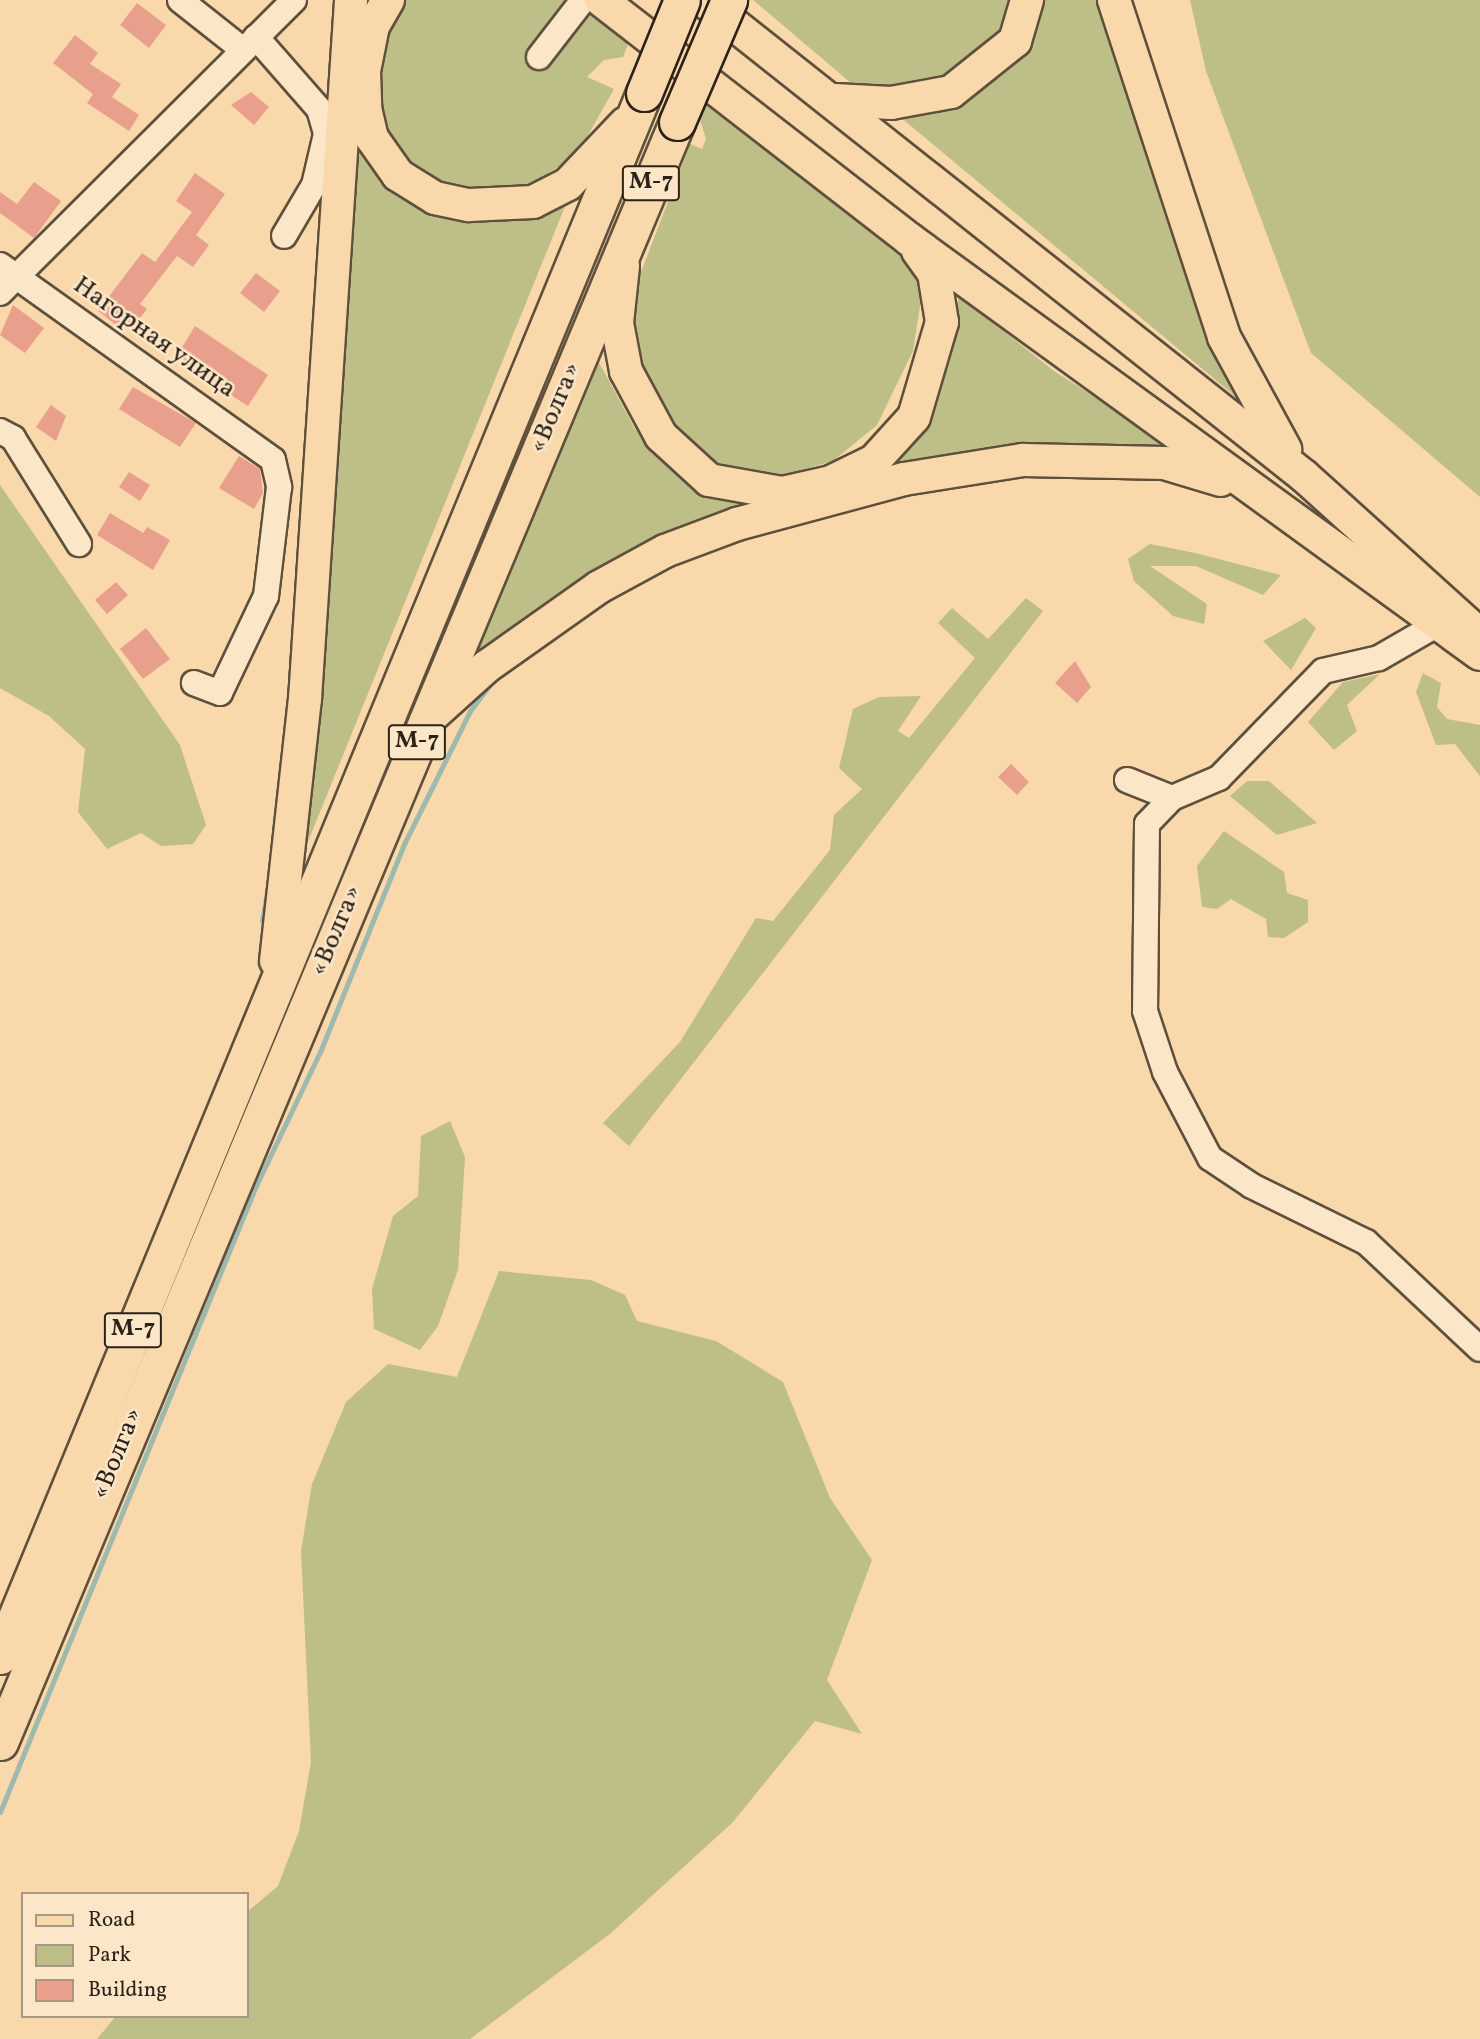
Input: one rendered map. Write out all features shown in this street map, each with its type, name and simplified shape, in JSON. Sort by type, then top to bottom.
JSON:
[{"type":"highway","name":"М-7","points":[[643,97],[682,0]]},
{"type":"highway","name":"«Волга»","points":[[0,1742],[729,0]]},
{"type":"highway","name":"«Волга»","points":[[0,1656],[643,97]]},
{"type":"main road","points":[[267,1004],[284,925],[298,780],[351,0]]},
{"type":"main road","points":[[388,0],[366,60],[365,108],[372,138],[398,175],[435,198],[469,205],[533,202],[568,184],[604,152],[643,97]]},
{"type":"main road","points":[[601,0],[909,239],[1242,486],[1480,654]]},
{"type":"main road","points":[[703,0],[835,100],[1304,476],[1480,635]]},
{"type":"main road","points":[[835,100],[891,103],[951,92],[1015,41],[1027,0]]},
{"type":"main road","points":[[1114,0],[1224,337],[1259,411],[1304,476]]},
{"type":"main road","points":[[625,245],[617,323],[626,371],[643,409],[685,463],[709,480],[782,493],[831,482],[874,461],[914,417],[942,322],[934,273],[909,239]]},
{"type":"main road","points":[[425,722],[486,667],[599,587],[664,551],[737,524],[904,479],[1023,460],[1164,463],[1242,486]]},
{"type":"street","points":[[180,0],[249,43],[319,109],[326,134],[314,185],[284,236]]},
{"type":"street","points":[[5,278],[294,0]]},
{"type":"street","points":[[539,57],[583,0]]},
{"type":"street","name":"Нагорная улица","points":[[5,278],[273,460],[279,487],[266,596],[220,693],[194,683]]},
{"type":"street","points":[[0,431],[13,438],[79,544]]},
{"type":"street","points":[[1438,624],[1379,658],[1323,671],[1219,778],[1172,798],[1147,824],[1145,1012],[1165,1072],[1210,1158],[1252,1186],[1366,1242],[1480,1349]]},
{"type":"street","points":[[1127,780],[1172,798]]},
{"type":"green space","points":[[402,0],[582,0],[630,39],[623,57],[604,60],[587,77],[614,89],[577,155],[529,185],[494,193],[428,184],[382,140],[374,51]]},
{"type":"green space","points":[[753,0],[1010,0],[998,36],[967,65],[918,87],[879,91],[851,83]]},
{"type":"green space","points":[[1039,0],[1107,0],[1242,402],[893,111],[956,100],[995,80],[1030,35]]},
{"type":"green space","points":[[1190,0],[1480,0],[1480,497],[1311,353],[1206,71]]},
{"type":"green space","points":[[708,99],[899,245],[923,287],[913,351],[877,425],[833,461],[780,476],[746,476],[702,462],[670,436],[628,342],[638,280],[690,144],[702,149],[706,139],[700,119]]},
{"type":"green space","points":[[353,114],[398,187],[566,204],[301,859]]},
{"type":"green space","points":[[959,296],[1054,371],[1201,465],[855,481],[915,432],[937,396]]},
{"type":"green space","points":[[595,355],[635,429],[663,461],[699,485],[757,503],[621,555],[548,600],[466,664]]},
{"type":"green space","points":[[0,485],[180,745],[206,825],[193,844],[161,846],[141,833],[107,849],[78,812],[85,749],[49,716],[0,688]]},
{"type":"green space","points":[[1150,544],[1281,575],[1263,595],[1196,566],[1150,566],[1207,604],[1204,624],[1173,616],[1134,581],[1128,559]]},
{"type":"green space","points":[[1026,598],[1043,611],[629,1146],[603,1123],[680,1042],[756,918],[773,921],[830,850],[834,815],[862,789],[839,768],[853,709],[879,697],[921,696],[898,731],[909,738],[975,658],[938,623],[952,608],[988,639]]},
{"type":"green space","points":[[1305,618],[1316,628],[1291,670],[1263,641]]},
{"type":"green space","points":[[1423,673],[1441,683],[1437,707],[1447,719],[1480,725],[1480,776],[1455,744],[1436,745],[1416,692]]},
{"type":"green space","points":[[1380,674],[1347,705],[1357,731],[1334,750],[1308,722],[1343,682]]},
{"type":"green space","points":[[1247,781],[1269,781],[1317,823],[1277,835],[1230,796]]},
{"type":"green space","points":[[1224,831],[1284,872],[1287,893],[1308,900],[1308,922],[1284,938],[1268,937],[1266,919],[1231,899],[1217,909],[1202,907],[1197,866]]},
{"type":"green space","points":[[450,1121],[465,1157],[458,1270],[438,1326],[420,1350],[374,1329],[372,1289],[393,1216],[418,1196],[421,1136]]},
{"type":"green space","points":[[499,1271],[591,1280],[625,1295],[637,1321],[716,1341],[783,1382],[830,1498],[872,1560],[827,1680],[862,1734],[815,1721],[732,1823],[611,1933],[470,2039],[97,2039],[114,2018],[248,2018],[248,1911],[278,1886],[299,1831],[311,1762],[301,1551],[312,1484],[346,1402],[388,1364],[457,1377]]},
{"type":"building","points":[[137,3],[166,25],[149,48],[120,25]]},
{"type":"building","points":[[75,35],[98,53],[90,64],[121,84],[112,97],[139,115],[129,131],[87,103],[93,94],[53,63]]},
{"type":"building","points":[[251,92],[269,107],[254,125],[231,105]]},
{"type":"building","points":[[195,173],[225,194],[196,235],[209,245],[193,267],[177,256],[140,304],[147,309],[134,326],[126,320],[120,328],[98,311],[142,253],[155,262],[192,212],[176,201]]},
{"type":"building","points":[[34,182],[61,201],[34,238],[0,213],[0,192],[17,204]]},
{"type":"building","points":[[256,273],[280,291],[264,312],[240,293]]},
{"type":"building","points":[[13,305],[44,328],[25,353],[0,335]]},
{"type":"building","points":[[195,326],[268,375],[248,406],[175,359]]},
{"type":"building","points":[[133,387],[196,423],[180,447],[119,409]]},
{"type":"building","points":[[51,405],[66,416],[56,441],[36,427]]},
{"type":"building","points":[[239,456],[260,469],[263,493],[254,509],[219,488]]},
{"type":"building","points":[[129,472],[150,485],[140,501],[119,487]]},
{"type":"building","points":[[110,513],[143,533],[147,527],[170,540],[153,570],[97,535]]},
{"type":"building","points":[[116,582],[128,595],[107,614],[95,600]]},
{"type":"building","points":[[146,628],[170,659],[143,679],[120,649]]},
{"type":"building","points":[[1075,661],[1091,687],[1077,703],[1055,683]]},
{"type":"building","points":[[1011,764],[1029,782],[1017,795],[998,777]]},
{"type":"waterway","points":[[0,1812],[255,1188],[320,1052],[405,842],[470,711],[493,680]]},
{"type":"waterway","points":[[262,921],[271,869]]}]
